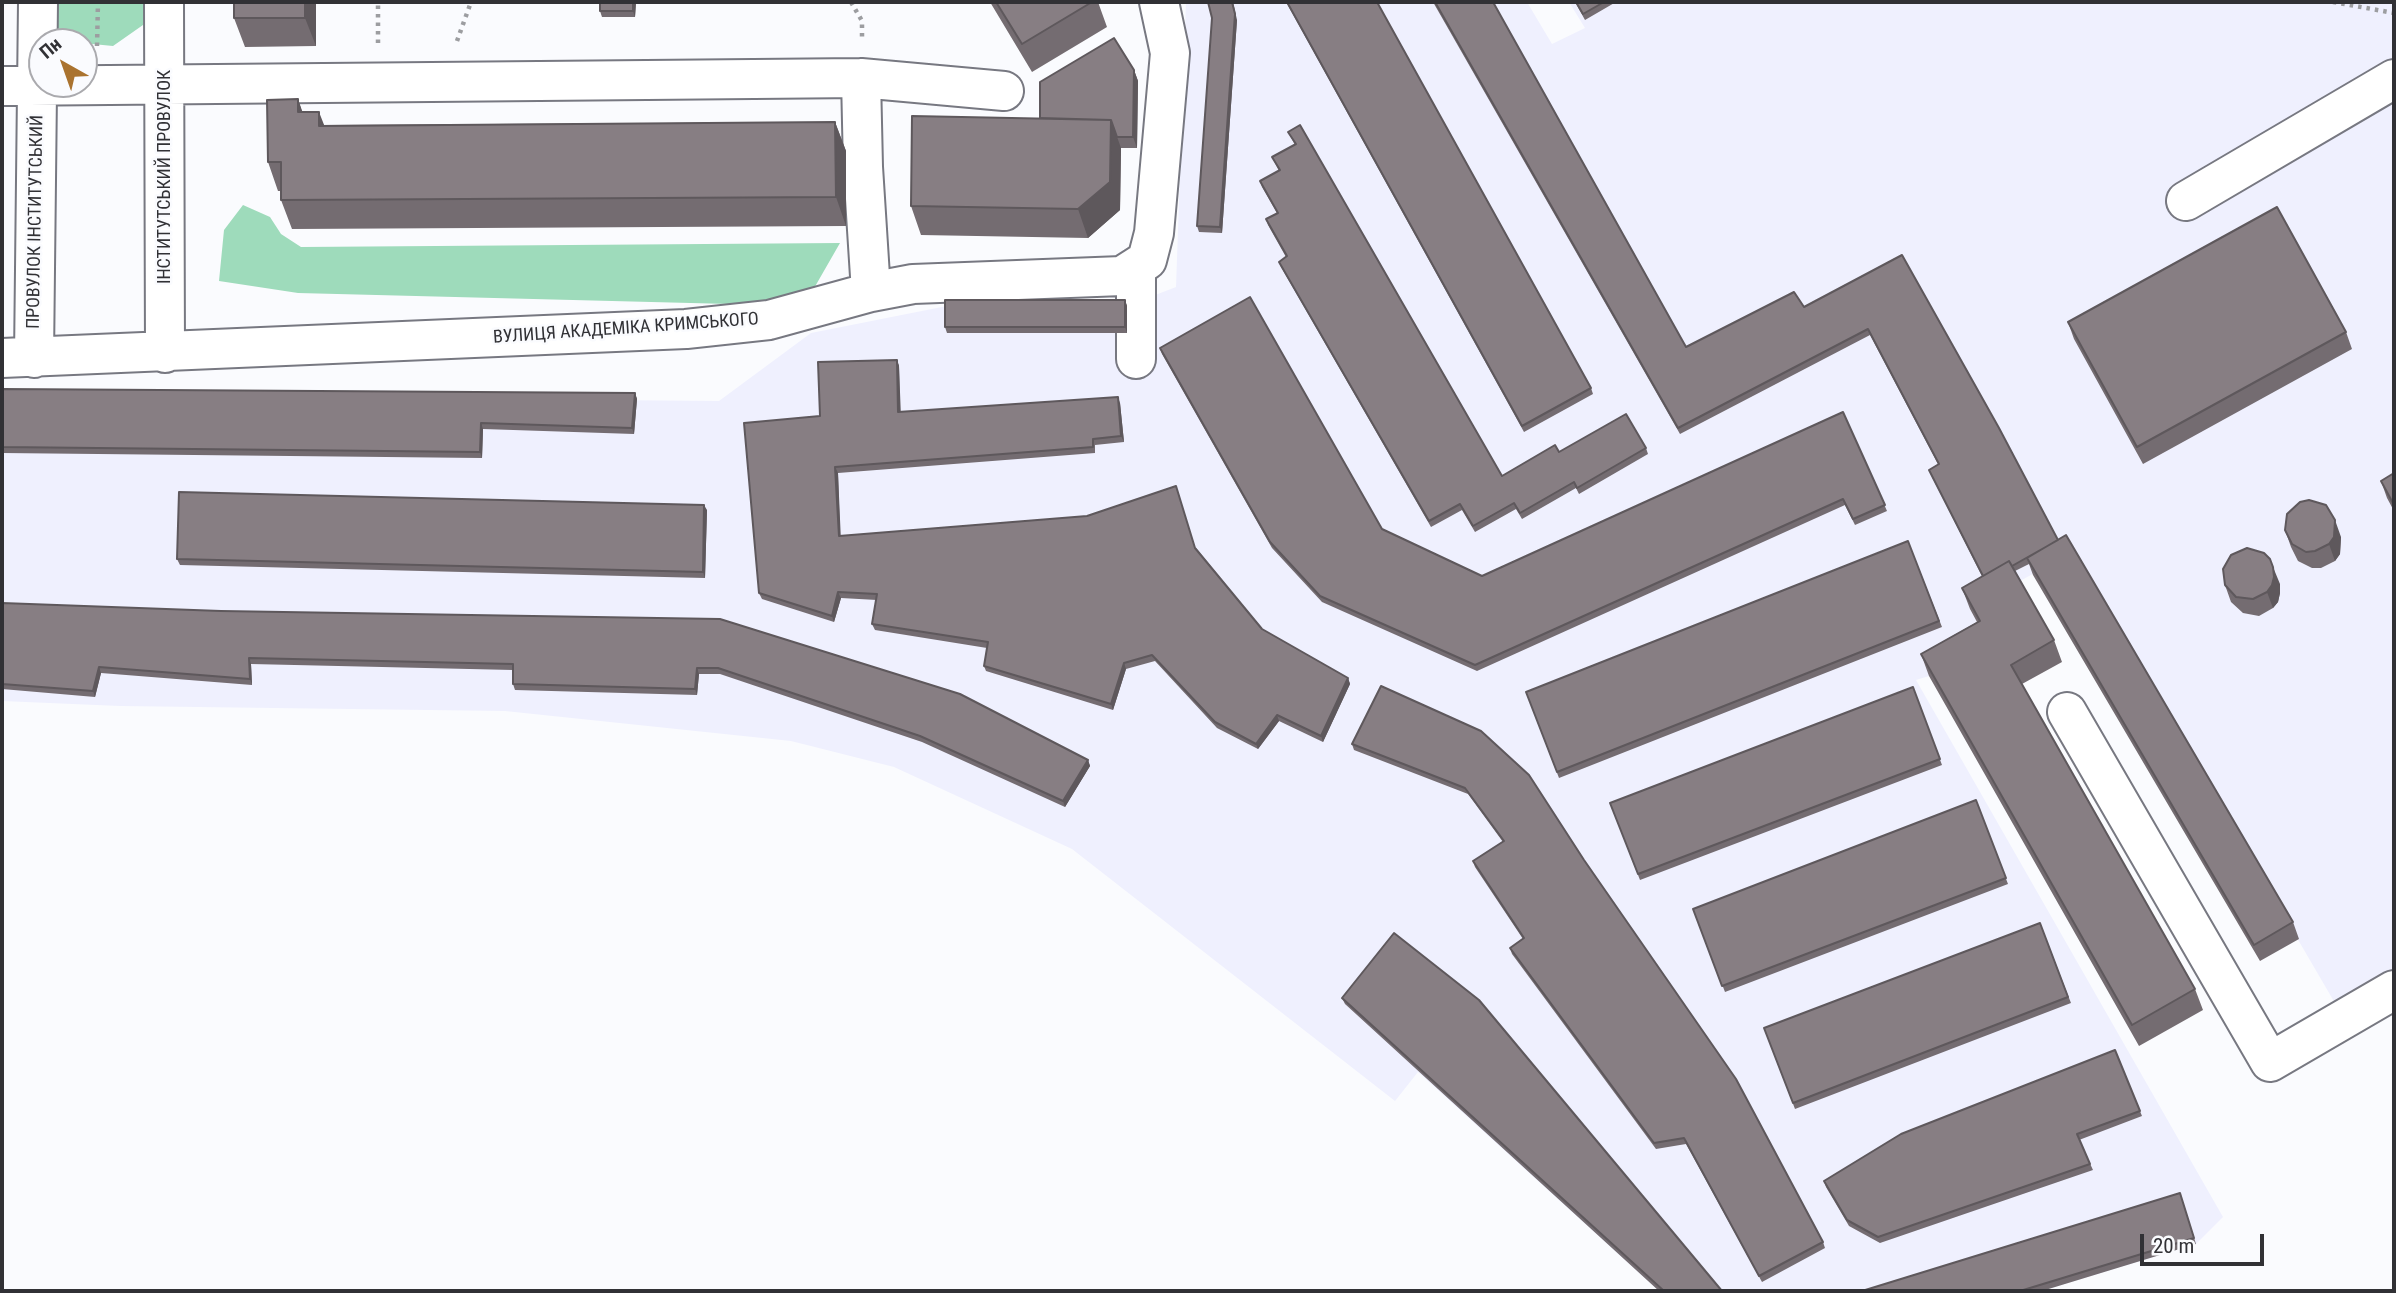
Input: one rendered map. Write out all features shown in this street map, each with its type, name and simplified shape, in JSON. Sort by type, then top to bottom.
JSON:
[{"type":"street","name":"ПРОВУЛОК ІНСТИТУТСЬКИЙ","points":[[18,358],[20,86],[38,2]]},
{"type":"street","name":"ІНСТИТУТСЬКИЙ ПРОВУЛОК","points":[[164,2],[165,353]]},
{"type":"street","points":[[1136,359],[1136,267],[1147,260],[1154,233],[1170,52],[1158,2]]},
{"type":"street","points":[[20,86],[861,78],[1004,91]]},
{"type":"street","points":[[861,78],[863,167],[871,292]]},
{"type":"street","points":[[2186,201],[2394,79]]},
{"type":"street","name":"ВУЛИЦЯ АКАДЕМІКА КРИМСЬКОГО","points":[[18,358],[686,329],[769,320],[871,292],[914,284],[1122,276],[1136,267]]},
{"type":"street","points":[[2067,712],[2270,1062],[2394,990]]},
{"type":"path","points":[[2333,2],[2394,13]]},
{"type":"shaded area","points":[[1186,2],[1527,2],[1552,44],[1585,28],[1569,2],[2394,2],[2394,979],[2339,1010],[2072,552],[1970,609],[1988,642],[1929,676],[1916,680],[2223,1217],[2196,1244],[2042,1291],[1659,1291],[1418,1072],[1395,1101],[1072,849],[894,767],[791,741],[505,711],[120,706],[2,701],[2,395],[719,401],[811,333],[947,306],[1127,306],[1176,287]]},
{"type":"green space","points":[[54,2],[146,2],[143,25],[113,46],[98,45],[98,28],[58,28],[54,24]]},
{"type":"green space","points":[[243,205],[270,217],[281,234],[301,247],[840,243],[813,290],[769,305],[298,293],[219,281],[224,230]]},
{"type":"building","points":[[234,2],[305,2],[305,18],[234,18]]},
{"type":"building","points":[[600,2],[633,2],[633,11],[600,11]]},
{"type":"building","points":[[996,2],[1092,2],[1022,44]]},
{"type":"building","points":[[1208,2],[1232,2],[1235,14],[1220,227],[1197,226],[1212,18]]},
{"type":"building","points":[[1287,2],[1377,2],[1591,388],[1522,426]]},
{"type":"building","points":[[1435,2],[1493,2],[1686,347],[1794,292],[1804,307],[1902,255],[2058,540],[2012,566],[2009,561],[1983,576],[1929,470],[1939,464],[1868,329],[1678,428]]},
{"type":"building","points":[[1576,2],[1604,2],[1583,14]]},
{"type":"building","points":[[1114,38],[1134,70],[1133,137],[1117,137],[1111,120],[1040,118],[1040,82]]},
{"type":"building","points":[[298,99],[298,112],[319,112],[319,126],[835,122],[836,197],[281,200],[281,162],[268,162],[267,100]]},
{"type":"building","points":[[912,116],[1111,120],[1110,182],[1078,209],[911,206]]},
{"type":"building","points":[[1300,125],[1502,476],[1555,445],[1559,452],[1626,414],[1646,448],[1577,488],[1574,482],[1520,513],[1514,503],[1473,526],[1460,504],[1429,521],[1279,262],[1287,256],[1266,219],[1278,213],[1260,181],[1280,170],[1272,157],[1296,144],[1288,132]]},
{"type":"building","points":[[2277,207],[2346,332],[2137,447],[2068,322]]},
{"type":"building","points":[[1250,297],[1382,529],[1482,576],[1843,412],[1885,505],[1853,519],[1843,499],[1475,665],[1320,596],[1270,542],[1160,348]]},
{"type":"building","points":[[945,300],[1125,300],[1125,327],[945,327]]},
{"type":"building","points":[[897,360],[898,412],[1118,397],[1121,436],[1093,439],[1093,447],[835,467],[839,536],[1087,516],[1176,486],[1195,548],[1262,629],[1348,678],[1321,736],[1277,715],[1256,744],[1215,722],[1152,655],[1124,663],[1111,704],[984,666],[988,642],[872,624],[877,594],[838,592],[832,616],[759,593],[744,423],[820,416],[818,362]]},
{"type":"building","points":[[2,389],[635,393],[632,428],[481,423],[480,452],[2,447]]},
{"type":"building","points":[[2394,473],[2394,505],[2381,481]]},
{"type":"building","points":[[179,492],[704,505],[703,572],[177,559]]},
{"type":"building","points":[[2309,500],[2326,505],[2335,520],[2334,537],[2329,544],[2306,552],[2292,544],[2285,530],[2287,514],[2300,502]]},
{"type":"building","points":[[2066,535],[2293,922],[2254,945],[2027,558]]},
{"type":"building","points":[[1908,541],[1939,621],[1557,772],[1526,692]]},
{"type":"building","points":[[2247,548],[2264,553],[2273,567],[2272,585],[2267,592],[2253,599],[2236,597],[2225,585],[2223,569],[2231,555]]},
{"type":"building","points":[[2009,561],[2054,640],[2011,665],[2195,989],[2132,1025],[1921,654],[1980,621],[1962,588]]},
{"type":"building","points":[[2,603],[221,611],[720,619],[960,694],[1088,760],[1063,801],[920,736],[718,668],[697,668],[695,689],[513,684],[513,664],[249,658],[250,679],[99,667],[93,691],[2,684]]},
{"type":"building","points":[[1381,686],[1481,731],[1529,775],[1584,860],[1736,1079],[1823,1242],[1759,1276],[1684,1138],[1654,1143],[1510,948],[1524,938],[1473,861],[1504,841],[1465,788],[1352,744]]},
{"type":"building","points":[[1913,687],[1940,759],[1638,874],[1610,803]]},
{"type":"building","points":[[1976,800],[2006,878],[1722,986],[1693,909]]},
{"type":"building","points":[[2040,923],[2068,997],[1793,1103],[1764,1028]]},
{"type":"building","points":[[1394,933],[1479,1000],[1722,1291],[1664,1291],[1342,998]]},
{"type":"building","points":[[2115,1050],[2140,1111],[2077,1134],[2090,1164],[1878,1237],[1847,1220],[1824,1181],[1901,1134]]},
{"type":"building","points":[[2180,1193],[2194,1238],[2020,1291],[1862,1291]]}]
